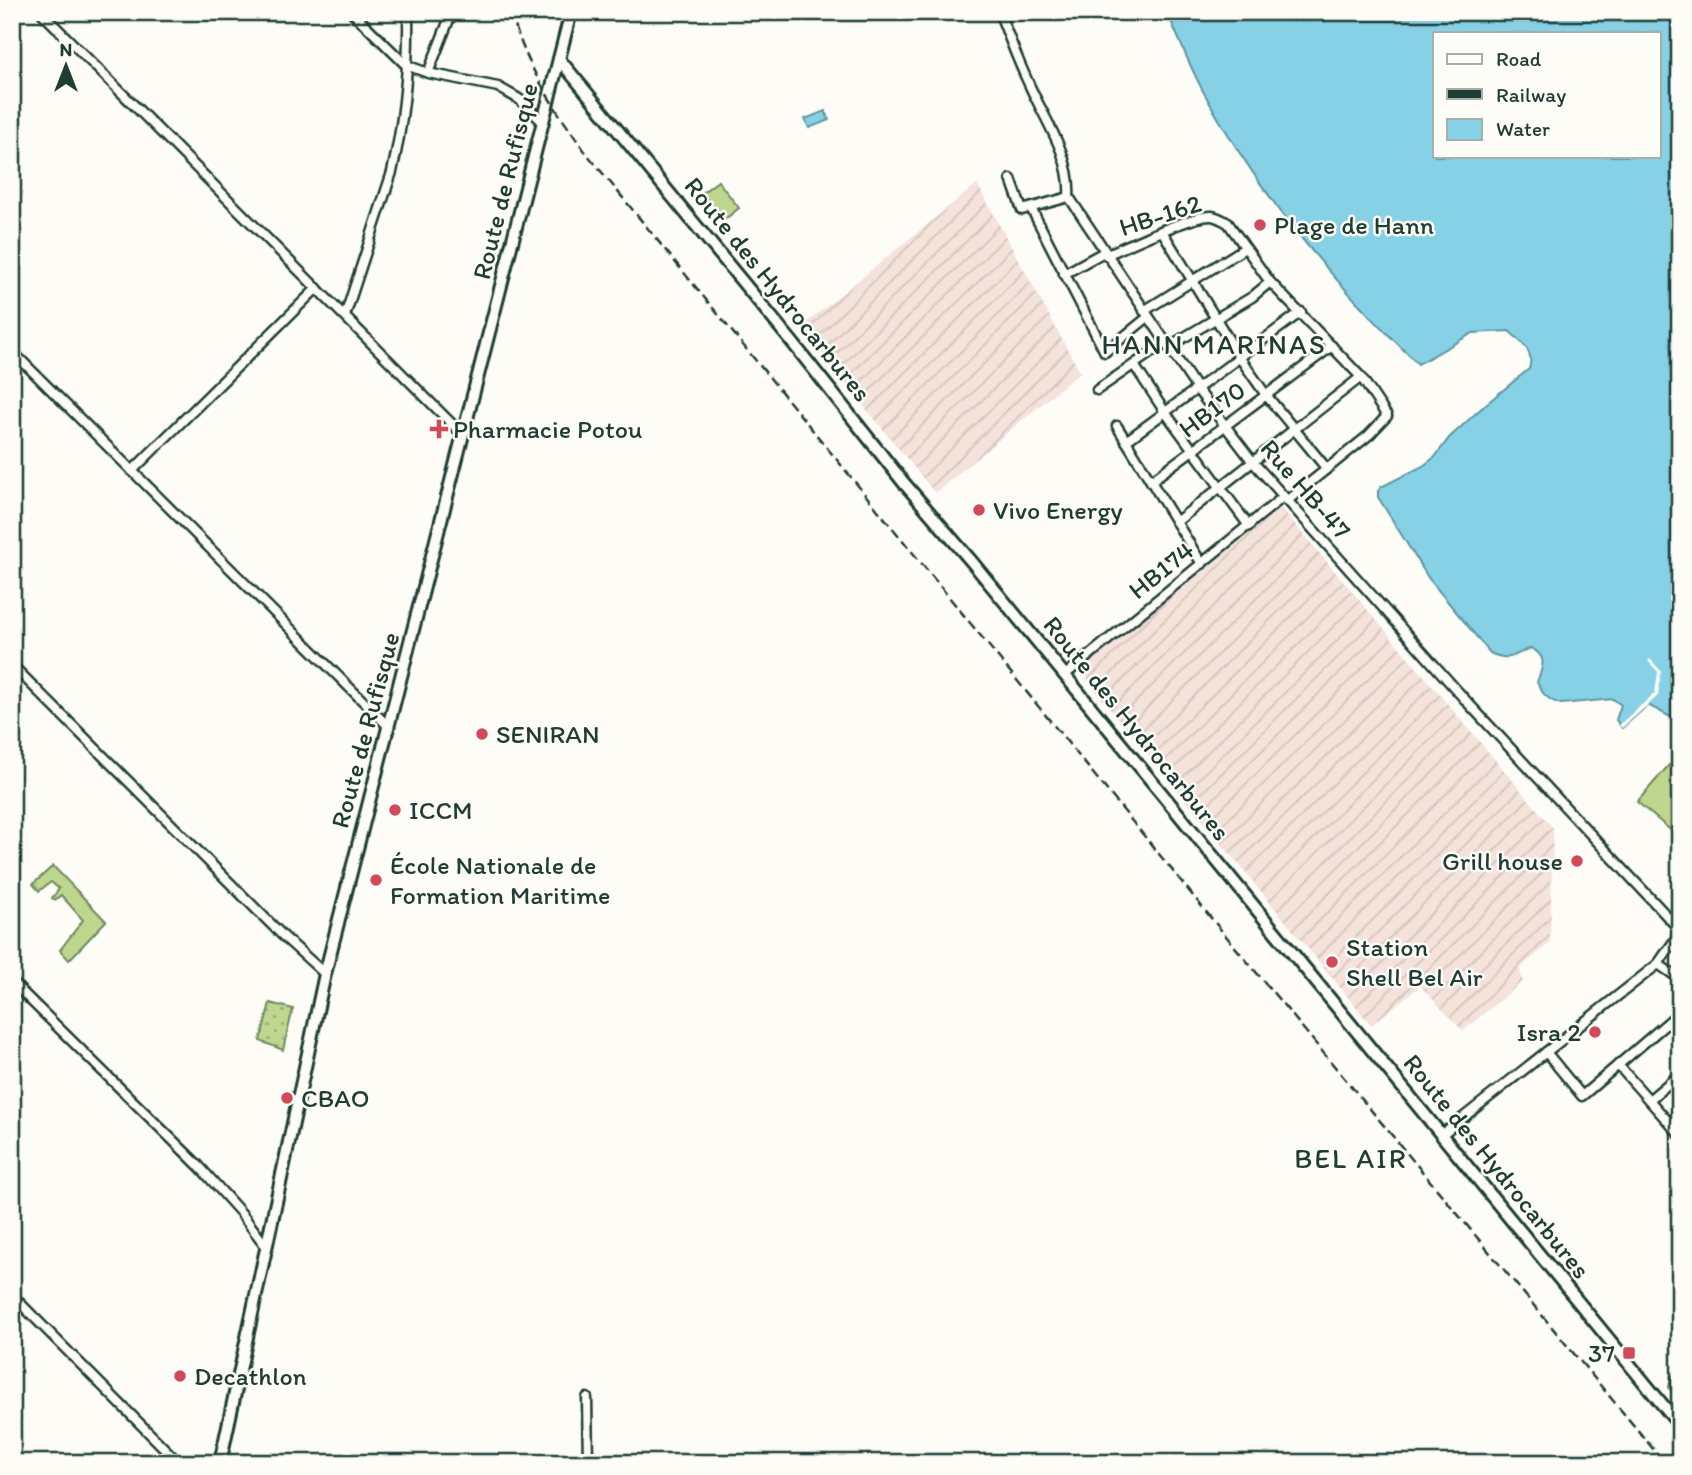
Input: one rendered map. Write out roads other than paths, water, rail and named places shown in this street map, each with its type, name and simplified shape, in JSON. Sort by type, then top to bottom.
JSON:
[{"type":"street","points":[[41,12],[463,434]]},
{"type":"street","points":[[352,12],[406,65],[428,73],[498,87],[519,99],[543,122]]},
{"type":"street","points":[[345,316],[393,172],[398,148],[408,12]]},
{"type":"street","points":[[428,73],[452,12]]},
{"type":"street","name":"Route de Rufisque","points":[[220,1463],[325,974],[571,12]]},
{"type":"street","name":"Rue HB-47","points":[[999,12],[1028,82],[1068,165],[1069,197],[1224,427],[1469,704],[1680,931]]},
{"type":"street","name":"Route des Hydrocarbures","points":[[559,59],[1680,1426]]},
{"type":"street","points":[[1011,179],[1105,352],[1146,314],[1245,248]]},
{"type":"street","points":[[1027,209],[1069,197]]},
{"type":"street","name":"HB-162","points":[[1064,274],[1162,231],[1214,216],[1228,223],[1270,282],[1361,377],[1387,416]]},
{"type":"street","points":[[1162,231],[1240,358],[1266,395],[1327,469]]},
{"type":"street","points":[[1097,390],[1167,345],[1252,297],[1270,282]]},
{"type":"street","points":[[132,471],[317,288]]},
{"type":"street","points":[[1126,441],[1301,312]]},
{"type":"street","name":"HB170","points":[[1151,481],[1332,346]]},
{"type":"street","points":[[12,351],[389,727]]},
{"type":"street","points":[[1134,365],[1248,526]]},
{"type":"street","points":[[1176,523],[1361,377]]},
{"type":"street","name":"HB174","points":[[1065,675],[1248,526],[1327,469],[1369,435],[1387,416]]},
{"type":"street","points":[[1117,426],[1202,564]]},
{"type":"street","points":[[12,665],[283,936],[325,974]]},
{"type":"street","points":[[1441,1135],[1658,964],[1680,931]]},
{"type":"street","points":[[1658,964],[1680,979]]},
{"type":"street","points":[[12,982],[199,1166],[265,1245]]},
{"type":"street","points":[[1546,1052],[1582,1096],[1680,1012]]},
{"type":"street","points":[[1618,1065],[1680,1135]]},
{"type":"street","points":[[1649,1100],[1680,1074]]},
{"type":"street","points":[[12,1295],[179,1463]]},
{"type":"street","points":[[587,1398],[588,1463]]},
{"type":"water","points":[[1167,12],[1680,12],[1680,722],[1648,705],[1622,728],[1616,720],[1621,705],[1613,699],[1561,704],[1549,699],[1537,682],[1543,662],[1536,651],[1531,648],[1507,657],[1490,653],[1429,579],[1378,497],[1378,491],[1435,457],[1449,438],[1529,369],[1528,352],[1509,331],[1473,333],[1418,364],[1327,269],[1273,201],[1225,129]]},
{"type":"water","points":[[825,111],[829,120],[809,128],[805,119]]},
{"type":"railway","points":[[511,12],[524,50],[542,86],[587,154],[1221,930],[1665,1463]]},
{"type":"place","name":"Plage de Hann","points":[[1260,225]]},
{"type":"place","name":"Pharmacie Potou","points":[[439,429]]},
{"type":"place","name":"Vivo Energy","points":[[979,510]]},
{"type":"place","name":"SENIRAN","points":[[482,734]]},
{"type":"place","name":"ICCM","points":[[395,810]]},
{"type":"place","name":"Grill house","points":[[1577,861]]},
{"type":"place","name":"École Nationale de Formation Maritime","points":[[376,880]]},
{"type":"place","name":"Station Shell Bel Air","points":[[1332,962]]},
{"type":"place","name":"Isra 2","points":[[1595,1032]]},
{"type":"place","name":"CBAO","points":[[287,1098]]},
{"type":"place","name":"37","points":[[1629,1353]]},
{"type":"place","name":"Decathlon","points":[[180,1376]]},
{"type":"district","name":"HANN MARINAS","points":[[1214,344]]},
{"type":"district","name":"BEL AIR","points":[[1351,1158]]}]
